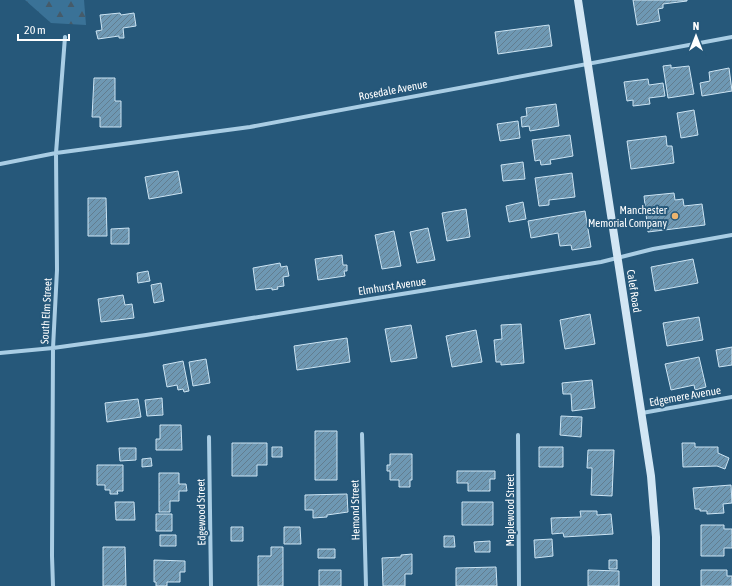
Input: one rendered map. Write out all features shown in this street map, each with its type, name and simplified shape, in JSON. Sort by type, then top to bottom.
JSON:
[{"type":"main road","name":"Calef Road","points":[[578,0],[589,63],[642,413],[654,509],[656,586]]},
{"type":"street","name":"South Elm Street","points":[[53,586],[53,348],[57,270],[56,153],[65,37]]},
{"type":"street","name":"Rosedale Avenue","points":[[0,164],[56,153],[250,127],[732,37]]},
{"type":"street","name":"Elmhurst Avenue","points":[[0,353],[53,348],[154,334],[618,259],[653,249],[732,235]]},
{"type":"street","name":"Edgemere Avenue","points":[[642,413],[732,397]]},
{"type":"street","name":"Hemond Street","points":[[362,434],[366,586]]},
{"type":"street","name":"Maplewood Street","points":[[518,435],[519,586]]},
{"type":"street","name":"Edgewood Street","points":[[209,437],[211,586]]},
{"type":"green space","points":[[25,0],[84,0],[86,25],[51,23]]},
{"type":"building","points":[[633,0],[687,1],[663,4],[663,8],[658,9],[660,21],[637,25]]},
{"type":"building","points":[[120,13],[121,15],[134,13],[136,26],[123,28],[124,38],[119,38],[119,36],[98,39],[96,31],[102,30],[100,15]]},
{"type":"building","points":[[549,25],[552,46],[498,54],[495,32]]},
{"type":"building","points":[[671,65],[671,68],[689,66],[694,94],[668,98],[663,66]]},
{"type":"building","points":[[729,68],[732,91],[702,96],[700,83],[710,81],[709,72]]},
{"type":"building","points":[[94,78],[115,78],[115,101],[121,101],[121,127],[100,127],[100,117],[92,117]]},
{"type":"building","points":[[648,79],[649,85],[663,83],[665,96],[649,98],[650,104],[633,106],[633,100],[627,101],[624,82]]},
{"type":"building","points":[[556,104],[559,126],[530,131],[529,126],[522,127],[521,117],[527,116],[526,108]]},
{"type":"building","points":[[694,110],[698,135],[681,138],[677,113]]},
{"type":"building","points":[[518,121],[520,138],[500,141],[497,124]]},
{"type":"building","points":[[570,135],[573,156],[550,160],[551,164],[541,165],[540,160],[535,161],[532,140]]},
{"type":"building","points":[[666,136],[667,146],[672,146],[674,163],[631,169],[627,141]]},
{"type":"building","points":[[523,162],[525,179],[503,181],[501,165]]},
{"type":"building","points":[[178,171],[182,193],[149,199],[145,177]]},
{"type":"building","points":[[572,173],[575,197],[549,200],[549,205],[539,206],[535,178]]},
{"type":"building","name":"Manchester Memorial Company","points":[[674,193],[675,200],[683,199],[684,206],[702,204],[705,225],[648,232],[644,196]]},
{"type":"building","points":[[88,198],[106,198],[107,236],[88,236]]},
{"type":"building","points":[[523,202],[526,219],[509,222],[506,206]]},
{"type":"building","points":[[466,209],[470,237],[447,241],[442,213]]},
{"type":"building","points":[[585,211],[591,247],[572,250],[571,245],[560,246],[558,233],[531,238],[528,221]]},
{"type":"building","points":[[129,228],[129,244],[111,244],[111,229]]},
{"type":"building","points":[[428,228],[435,260],[417,263],[410,232]]},
{"type":"building","points":[[394,231],[401,266],[382,269],[375,235]]},
{"type":"building","points":[[342,255],[343,265],[347,265],[347,271],[344,271],[345,276],[318,280],[315,259]]},
{"type":"building","points":[[693,259],[698,283],[655,291],[651,267]]},
{"type":"building","points":[[280,263],[281,267],[287,266],[289,276],[283,277],[284,286],[277,287],[278,289],[272,290],[272,288],[256,290],[253,268]]},
{"type":"building","points":[[148,271],[150,281],[138,283],[137,273]]},
{"type":"building","points":[[161,283],[164,301],[154,303],[151,285]]},
{"type":"building","points":[[123,295],[125,305],[132,304],[134,318],[101,322],[98,299]]},
{"type":"building","points":[[590,314],[595,344],[565,349],[560,320]]},
{"type":"building","points":[[699,317],[703,340],[667,346],[663,323]]},
{"type":"building","points":[[521,324],[524,363],[501,365],[501,362],[496,362],[494,340],[502,339],[501,325]]},
{"type":"building","points":[[411,325],[417,358],[391,362],[385,329]]},
{"type":"building","points":[[476,330],[482,362],[452,367],[446,336]]},
{"type":"building","points":[[347,338],[350,362],[297,370],[294,346]]},
{"type":"building","points":[[732,347],[732,365],[719,367],[716,350]]},
{"type":"building","points":[[699,357],[706,387],[695,390],[694,385],[671,390],[665,364]]},
{"type":"building","points":[[206,359],[210,383],[193,386],[189,362]]},
{"type":"building","points":[[183,361],[189,391],[184,392],[183,389],[178,390],[177,385],[167,387],[163,365]]},
{"type":"building","points":[[592,380],[595,408],[572,411],[571,394],[563,394],[562,383]]},
{"type":"building","points":[[162,398],[163,415],[147,416],[145,400]]},
{"type":"building","points":[[138,399],[141,417],[107,422],[105,403]]},
{"type":"building","points":[[561,416],[582,417],[581,437],[560,435]]},
{"type":"building","points":[[160,425],[181,425],[182,450],[156,450],[156,439],[160,439]]},
{"type":"building","points":[[315,431],[337,431],[337,480],[315,480]]},
{"type":"building","points":[[232,443],[267,443],[267,465],[257,465],[257,476],[232,476]]},
{"type":"building","points":[[682,443],[695,443],[695,447],[718,447],[718,453],[729,458],[725,469],[717,466],[683,467]]},
{"type":"building","points":[[272,447],[282,447],[282,457],[272,457]]},
{"type":"building","points":[[539,447],[563,447],[563,467],[539,467]]},
{"type":"building","points":[[119,448],[136,448],[136,460],[120,461]]},
{"type":"building","points":[[588,450],[614,450],[612,496],[591,495],[592,468],[587,468]]},
{"type":"building","points":[[390,454],[412,454],[412,480],[410,480],[410,487],[399,487],[399,480],[390,480],[390,471],[387,471],[387,465],[390,465]]},
{"type":"building","points":[[151,458],[152,466],[142,467],[142,459]]},
{"type":"building","points":[[97,465],[123,465],[123,491],[117,491],[118,494],[110,494],[110,490],[105,490],[105,485],[97,485]]},
{"type":"building","points":[[457,471],[495,471],[495,479],[490,479],[490,491],[468,491],[468,483],[457,483]]},
{"type":"building","points":[[159,473],[179,473],[179,484],[186,484],[187,491],[179,491],[179,501],[170,501],[170,512],[159,512]]},
{"type":"building","points":[[731,485],[732,503],[723,504],[724,513],[707,514],[707,511],[695,509],[693,488]]},
{"type":"building","points":[[347,494],[348,512],[327,515],[327,517],[313,518],[313,510],[305,510],[305,495]]},
{"type":"building","points":[[115,502],[134,502],[135,520],[116,520]]},
{"type":"building","points":[[462,502],[493,502],[493,525],[462,525]]},
{"type":"building","points":[[580,511],[597,511],[597,515],[611,514],[613,534],[564,537],[563,533],[552,534],[551,518],[581,517]]},
{"type":"building","points":[[156,514],[172,514],[172,531],[156,531]]},
{"type":"building","points":[[701,525],[724,525],[724,529],[732,529],[732,548],[724,548],[724,556],[701,556]]},
{"type":"building","points":[[231,527],[243,527],[243,541],[231,541]]},
{"type":"building","points":[[284,527],[300,527],[301,544],[284,544]]},
{"type":"building","points":[[160,535],[176,535],[176,546],[160,546]]},
{"type":"building","points":[[444,536],[454,536],[455,547],[444,547]]},
{"type":"building","points":[[552,539],[553,556],[535,558],[534,540]]},
{"type":"building","points":[[490,541],[490,552],[475,552],[474,542]]},
{"type":"building","points":[[103,547],[125,547],[126,586],[103,586]]},
{"type":"building","points":[[271,547],[283,547],[283,586],[258,586],[258,556],[271,556]]},
{"type":"building","points":[[318,549],[335,549],[335,558],[318,558]]},
{"type":"building","points":[[412,554],[412,574],[405,574],[405,586],[383,586],[382,558],[401,557],[401,555]]},
{"type":"building","points":[[154,560],[185,561],[185,572],[180,572],[180,582],[167,582],[167,586],[156,586],[156,582],[154,582]]},
{"type":"building","points":[[609,560],[617,560],[617,569],[609,569]]},
{"type":"building","points":[[496,567],[497,586],[456,586],[456,568]]},
{"type":"building","points":[[319,570],[341,570],[341,586],[319,586]]},
{"type":"building","points":[[588,570],[619,571],[619,586],[588,586]]},
{"type":"building","points":[[701,570],[727,570],[727,576],[732,576],[732,586],[701,586]]},
{"type":"place","name":"Manchester Memorial Company","points":[[675,216]]}]
